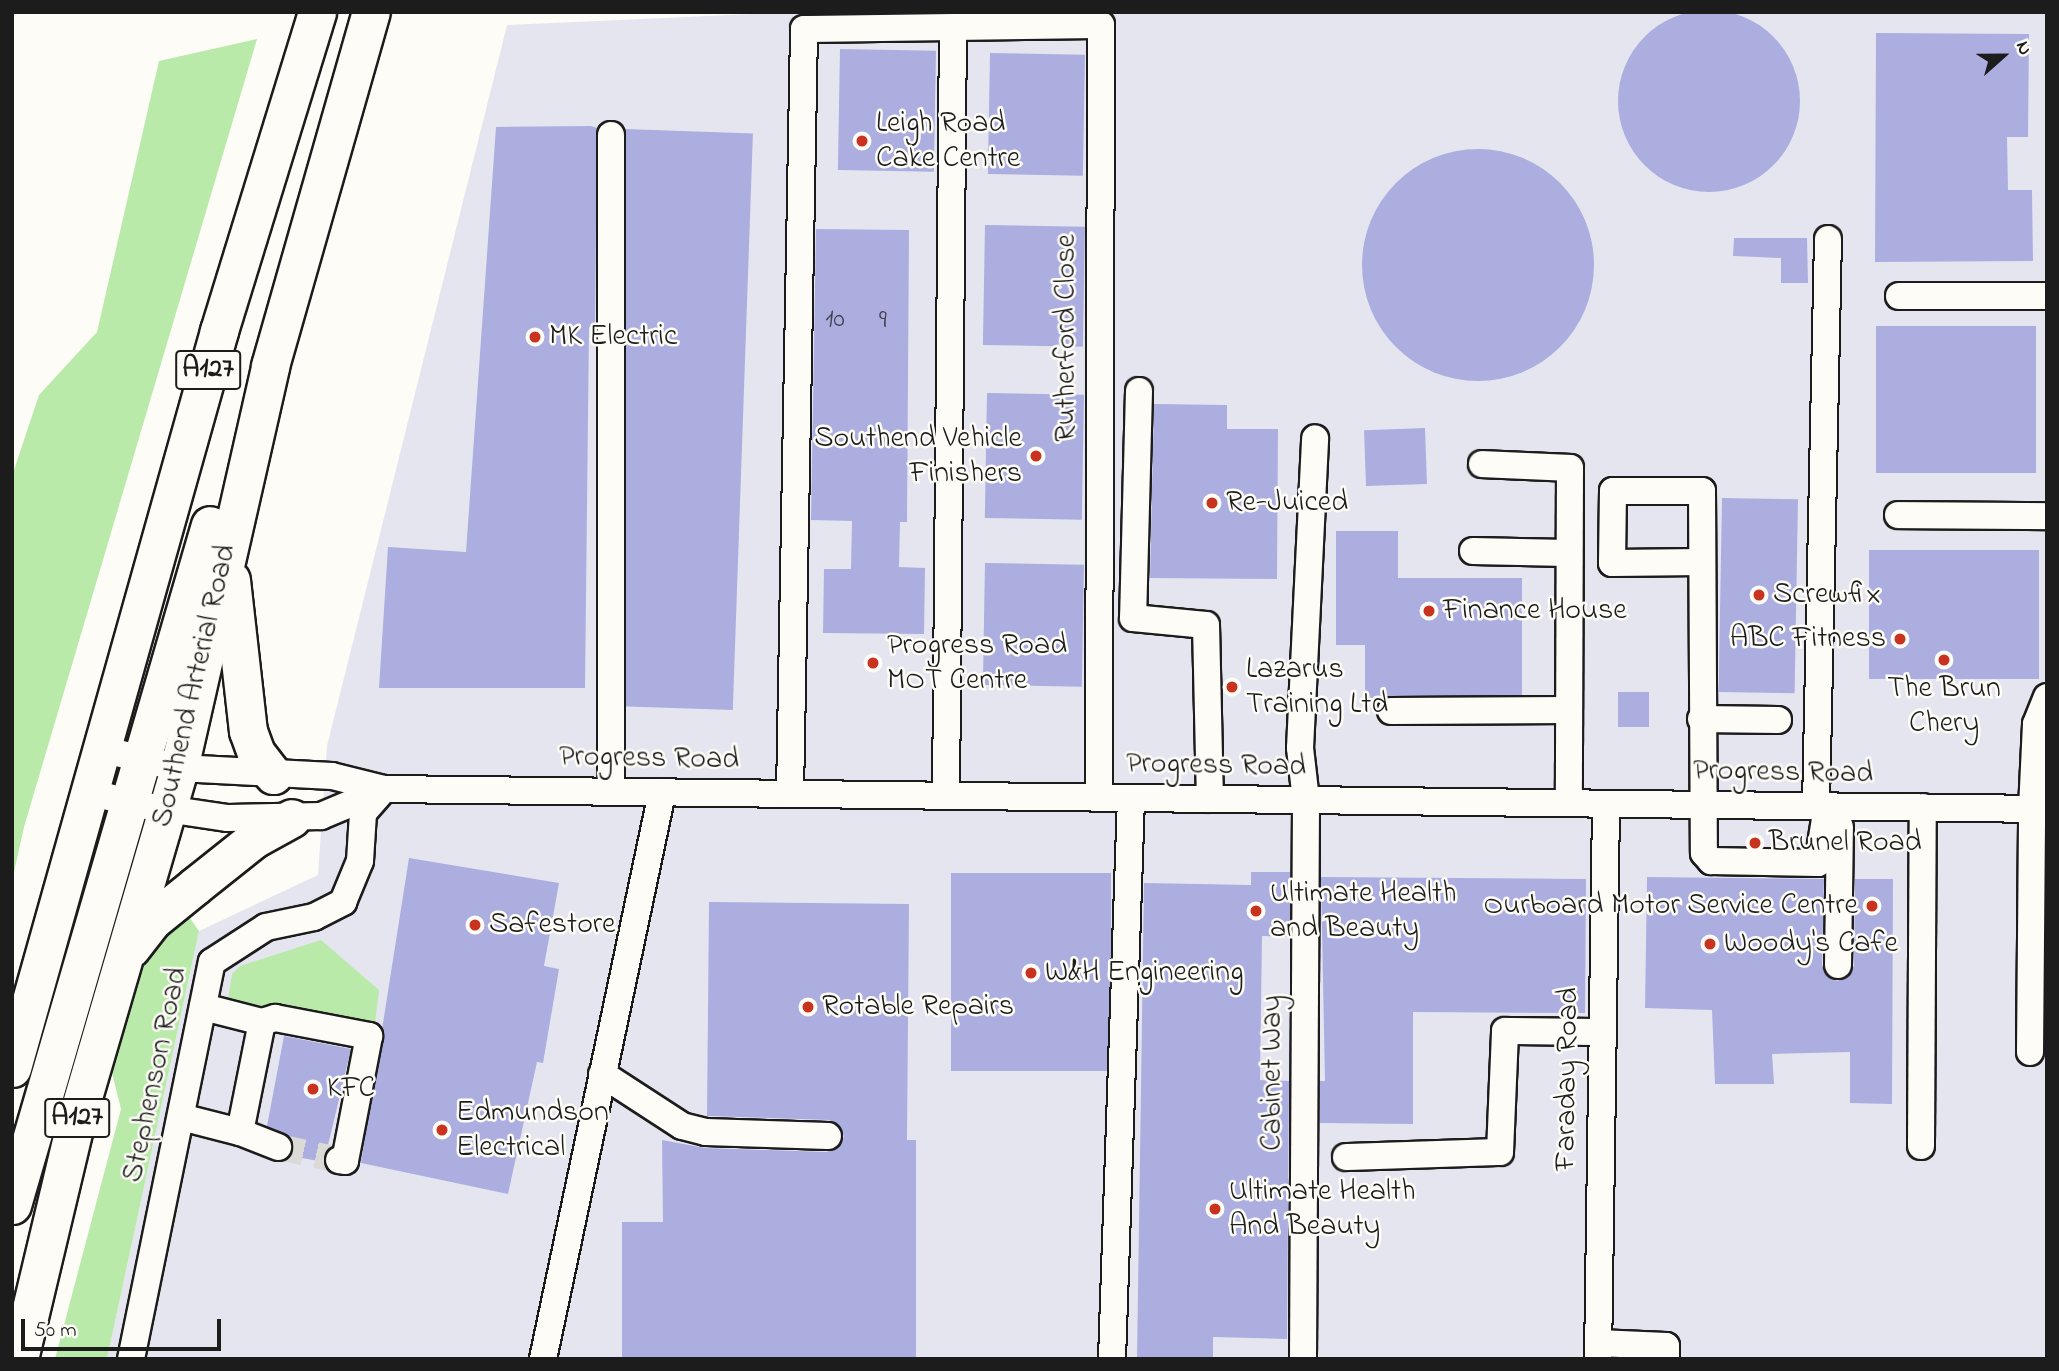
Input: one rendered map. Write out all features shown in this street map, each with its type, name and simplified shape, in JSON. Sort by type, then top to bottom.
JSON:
[{"type":"highway","name":"A127","points":[[12,1068],[26,1009],[54,954],[112,798],[101,749],[317,12]]},
{"type":"highway","name":"Southend Arterial Road","points":[[19,1359],[74,1128],[179,768],[270,366],[370,12]]},
{"type":"highway","points":[[12,1205],[76,978],[112,798],[144,761],[245,400],[270,366]]},
{"type":"highway","points":[[228,547],[248,731],[273,775]]},
{"type":"highway","points":[[120,966],[153,920],[254,839],[306,817]]},
{"type":"street","name":"Rutherford Close","points":[[790,794],[804,29],[1101,25],[1099,798]]},
{"type":"street","points":[[946,796],[953,27]]},
{"type":"street","points":[[611,135],[611,792]]},
{"type":"street","points":[[1828,239],[1828,806],[1838,965]]},
{"type":"street","points":[[1899,296],[2047,296]]},
{"type":"street","points":[[1139,391],[1133,618],[1206,625],[1210,799]]},
{"type":"street","name":"Cabinet Way","points":[[1305,1352],[1306,800],[1300,748],[1315,438]]},
{"type":"street","points":[[1482,464],[1570,468],[1567,553],[1569,803]]},
{"type":"street","points":[[1898,514],[2047,516]]},
{"type":"street","points":[[1473,551],[1567,553]]},
{"type":"street","points":[[1702,562],[1700,844],[1712,861],[1807,866],[1818,863],[1822,855],[1828,806]]},
{"type":"street","points":[[2030,1052],[2039,809],[2036,724],[2047,697]]},
{"type":"street","points":[[1391,711],[1569,710]]},
{"type":"street","points":[[1702,719],[1778,720]]},
{"type":"street","name":"Progress Road","points":[[101,749],[179,768],[332,776],[384,789],[2039,809]]},
{"type":"street","name":"Progress Road","points":[[112,798],[209,817],[306,817],[384,789]]},
{"type":"street","name":"Stephenson Road","points":[[131,1359],[212,962],[231,946],[266,927],[314,917],[343,902],[353,885],[363,813],[384,789]]},
{"type":"street","points":[[543,1359],[662,793]]},
{"type":"street","points":[[1111,1359],[1131,798]]},
{"type":"street","name":"Faraday Road","points":[[1598,1352],[1606,804]]},
{"type":"street","points":[[1921,1146],[1923,807]]},
{"type":"street","points":[[306,817],[346,821],[359,849]]},
{"type":"street","points":[[203,1007],[262,1022],[275,1018],[369,1037],[345,1161],[339,1160]]},
{"type":"street","points":[[240,1132],[262,1022]]},
{"type":"street","points":[[1346,1157],[1500,1153],[1505,1031],[1602,1031]]},
{"type":"street","points":[[602,1074],[682,1126],[706,1132],[828,1136]]},
{"type":"street","points":[[181,1117],[240,1132],[278,1147]]},
{"type":"street","points":[[1598,1352],[1666,1346],[1666,1359]]},
{"type":"shaded area","points":[[800,12],[2047,12],[2047,1359],[107,1359],[199,931],[318,875],[327,746],[507,25]]},
{"type":"green space","points":[[257,39],[24,827],[12,881],[12,476],[39,395],[97,332],[159,61]]},
{"type":"green space","points":[[187,914],[199,931],[107,1359],[55,1359],[121,1109],[110,1065],[133,968]]},
{"type":"green space","points":[[321,940],[379,990],[374,1032],[228,1000],[232,974],[240,966]]},
{"type":"building","points":[[1709,10],[1727,11],[1744,17],[1774,36],[1793,66],[1799,83],[1799,119],[1793,136],[1774,166],[1744,185],[1727,191],[1709,192],[1691,191],[1674,185],[1644,166],[1625,136],[1619,119],[1618,101],[1619,83],[1625,66],[1644,36],[1674,17],[1691,11]]},
{"type":"building","points":[[1876,33],[2029,34],[2028,137],[2007,137],[2008,190],[2032,190],[2033,261],[1875,262]]},
{"type":"building","points":[[840,49],[936,51],[934,172],[838,170]]},
{"type":"building","points":[[990,53],[1085,55],[1083,176],[988,174]]},
{"type":"building","name":"MK Electric","points":[[496,127],[597,128],[595,327],[589,327],[585,688],[379,688],[388,547],[466,552]]},
{"type":"building","name":"MK Electric","points":[[625,129],[753,133],[733,710],[605,706]]},
{"type":"building","points":[[1467,149],[1489,149],[1533,162],[1552,175],[1568,191],[1586,220],[1594,265],[1586,310],[1575,330],[1552,355],[1523,373],[1489,381],[1467,381],[1423,368],[1404,355],[1388,339],[1370,310],[1362,276],[1362,254],[1375,210],[1388,191],[1404,175],[1433,157]]},
{"type":"building","points":[[985,225],[1085,227],[1083,347],[983,345]]},
{"type":"building","points":[[816,229],[909,230],[907,522],[900,522],[899,567],[925,568],[924,634],[823,633],[824,569],[851,569],[852,521],[811,520]]},
{"type":"building","points":[[1734,238],[1807,238],[1808,283],[1781,283],[1781,258],[1733,256]]},
{"type":"building","points":[[1876,326],[2036,326],[2036,473],[1876,473]]},
{"type":"building","name":"Southend Vehicle Finishers","points":[[987,393],[1084,395],[1082,520],[985,518]]},
{"type":"building","name":"Re-Juiced","points":[[1154,404],[1227,405],[1227,429],[1278,429],[1277,579],[1150,578]]},
{"type":"building","points":[[1425,428],[1427,484],[1366,486],[1364,430]]},
{"type":"building","name":"Screwfix","points":[[1722,498],[1798,499],[1795,693],[1719,692]]},
{"type":"building","name":"Finance House","points":[[1336,531],[1398,531],[1398,578],[1522,578],[1522,695],[1365,700],[1365,645],[1336,645]]},
{"type":"building","points":[[1869,550],[2039,550],[2039,679],[1869,679]]},
{"type":"building","points":[[985,563],[1084,565],[1082,687],[983,685]]},
{"type":"building","points":[[1618,692],[1649,692],[1649,727],[1618,727]]},
{"type":"building","points":[[409,858],[559,883],[544,966],[559,969],[543,1063],[537,1062],[508,1194],[361,1163]]},
{"type":"building","name":"Ultimate Health And Beauty","points":[[1251,872],[1290,872],[1290,937],[1262,936],[1260,1080],[1289,1081],[1287,1339],[1213,1337],[1213,1359],[1137,1359],[1144,883],[1251,885]]},
{"type":"building","name":"W&H Engineering","points":[[951,873],[1111,873],[1111,1071],[951,1071]]},
{"type":"building","points":[[1321,877],[1586,879],[1585,1013],[1413,1012],[1413,1124],[1320,1123],[1320,1081],[1325,1081]]},
{"type":"building","points":[[1647,877],[1824,879],[1822,965],[1829,978],[1838,981],[1854,966],[1855,879],[1893,879],[1892,1104],[1850,1103],[1850,1052],[1772,1054],[1774,1084],[1715,1084],[1712,1010],[1645,1008]]},
{"type":"building","points":[[709,902],[909,904],[907,1140],[916,1140],[916,1359],[622,1359],[622,1222],[663,1222],[662,1140],[705,1148],[827,1152],[844,1137],[841,1128],[829,1120],[707,1116]]},
{"type":"building","name":"KFC","points":[[284,1036],[351,1049],[324,1162],[291,1156],[291,1138],[267,1126]]},
{"type":"tunnel","points":[[278,1147],[339,1160]]},
{"type":"place","name":"Leigh Road Cake Centre","points":[[862,141]]},
{"type":"place","name":"MK Electric","points":[[535,337]]},
{"type":"place","name":"Southend Vehicle Finishers","points":[[1036,456]]},
{"type":"place","name":"Re-Juiced","points":[[1212,503]]},
{"type":"place","name":"Screwfix","points":[[1759,595]]},
{"type":"place","name":"Finance House","points":[[1429,611]]},
{"type":"place","name":"ABC Fitness","points":[[1900,639]]},
{"type":"place","name":"The Brun Chery","points":[[1944,660]]},
{"type":"place","name":"Progress Road MOT Centre","points":[[873,663]]},
{"type":"place","name":"Lazarus Training Ltd","points":[[1232,687]]},
{"type":"place","name":"Brunel Road","points":[[1755,843]]},
{"type":"place","name":"Ourboard Motor Service Centre","points":[[1872,906]]},
{"type":"place","name":"Ultimate Health and Beauty","points":[[1256,911]]},
{"type":"place","name":"Safestore","points":[[475,925]]},
{"type":"place","name":"Woody's Cafe","points":[[1710,944]]},
{"type":"place","name":"W&H Engineering","points":[[1031,973]]},
{"type":"place","name":"Rotable Repairs","points":[[808,1007]]},
{"type":"place","name":"KFC","points":[[313,1089]]},
{"type":"place","name":"Edmundson Electrical","points":[[442,1130]]},
{"type":"place","name":"Ultimate Health And Beauty","points":[[1215,1209]]}]
